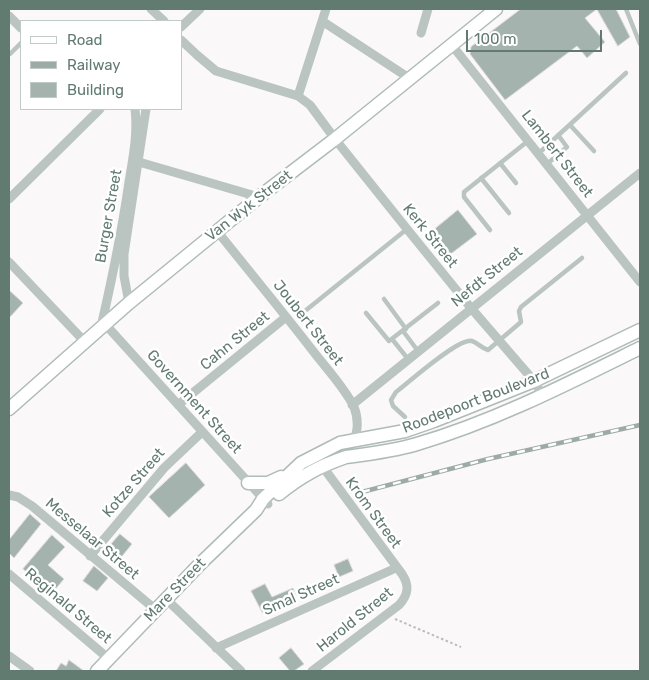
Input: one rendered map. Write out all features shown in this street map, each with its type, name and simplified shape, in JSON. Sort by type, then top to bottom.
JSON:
[{"type":"street","points":[[152,9],[163,20]]},
{"type":"street","points":[[182,26],[200,9]]},
{"type":"street","points":[[182,41],[216,71],[298,96],[326,9]]},
{"type":"street","points":[[421,33],[428,9]]},
{"type":"street","name":"Van Wyk Street","points":[[9,408],[129,303],[496,9]]},
{"type":"street","points":[[9,16],[20,27]]},
{"type":"street","points":[[322,21],[409,78]]},
{"type":"street","name":"Lambert Street","points":[[451,44],[640,282]]},
{"type":"street","name":"Kerk Street","points":[[298,96],[310,106],[471,308],[534,381],[543,396]]},
{"type":"street","points":[[9,199],[99,110]]},
{"type":"street","name":"Burger Street","points":[[103,325],[120,244],[136,131],[135,110]]},
{"type":"street","name":"Burger Street","points":[[129,303],[124,276],[124,254],[146,110]]},
{"type":"street","points":[[139,162],[259,197]]},
{"type":"street","name":"Nefdt Street","points":[[352,405],[640,173]]},
{"type":"street","name":"Joubert Street","points":[[217,231],[331,374],[352,405],[358,428],[353,440]]},
{"type":"street","points":[[9,262],[85,342]]},
{"type":"street","name":"Cahn Street","points":[[178,406],[286,317]]},
{"type":"street","name":"Government Street","points":[[103,325],[265,501]]},
{"type":"street","name":"Roodepoort Boulevard","points":[[265,501],[310,471],[318,461],[340,443],[405,431],[534,381],[640,330]]},
{"type":"street","name":"Roodepoort Boulevard","points":[[265,501],[301,463],[416,445],[505,413],[640,348]]},
{"type":"street","name":"Kotze Street","points":[[90,556],[164,468],[202,432]]},
{"type":"street","points":[[346,457],[353,440],[373,447],[392,449]]},
{"type":"street","name":"Krom Street","points":[[318,461],[406,580],[408,586]]},
{"type":"street","points":[[248,483],[268,483],[301,463]]},
{"type":"street","name":"Messelaar Street","points":[[9,495],[18,497],[32,506],[156,610]]},
{"type":"street","name":"Mare Street","points":[[97,671],[166,599],[265,501]]},
{"type":"street","name":"Smal Street","points":[[216,648],[396,568]]},
{"type":"street","name":"Reginald Street","points":[[9,574],[109,659]]},
{"type":"street","name":"Harold Street","points":[[312,671],[403,600],[407,594],[408,586]]},
{"type":"street","points":[[166,599],[241,671]]},
{"type":"street","points":[[9,656],[30,671]]},
{"type":"lane","points":[[626,9],[640,44]]},
{"type":"lane","points":[[10,54],[20,44]]},
{"type":"lane","points":[[539,153],[626,73]]},
{"type":"lane","points":[[570,124],[594,151]]},
{"type":"lane","points":[[547,164],[567,147],[558,135]]},
{"type":"lane","points":[[490,230],[463,195],[466,190],[529,141]]},
{"type":"lane","points":[[500,164],[516,183]]},
{"type":"lane","points":[[481,178],[509,213]]},
{"type":"lane","points":[[305,311],[407,229]]},
{"type":"lane","points":[[405,417],[393,406],[391,400],[396,392],[463,341],[472,341],[482,349],[488,350],[521,322],[519,311],[521,307],[582,258]]},
{"type":"lane","points":[[384,299],[418,351]]},
{"type":"lane","points":[[366,313],[387,340],[392,339],[438,303]]},
{"type":"lane","points":[[392,339],[408,359]]},
{"type":"path","points":[[386,615],[461,647]]},
{"type":"building","points":[[521,9],[597,9],[585,18],[605,42],[587,58],[577,46],[505,100],[470,54],[471,47]]},
{"type":"building","points":[[597,9],[616,9],[630,37],[618,46]]},
{"type":"building","points":[[458,210],[477,234],[448,256],[430,233]]},
{"type":"building","points":[[9,290],[23,303],[9,318]]},
{"type":"building","points":[[186,463],[205,485],[169,518],[149,497]]},
{"type":"building","points":[[30,514],[41,524],[14,558],[9,553],[9,540]]},
{"type":"building","points":[[120,534],[132,544],[118,561],[106,550]]},
{"type":"building","points":[[52,535],[65,547],[48,565],[64,579],[52,593],[23,569]]},
{"type":"building","points":[[348,559],[353,571],[339,577],[334,565]]},
{"type":"building","points":[[94,566],[108,578],[97,591],[83,581]]},
{"type":"building","points":[[265,584],[272,597],[293,588],[296,596],[276,605],[277,607],[263,614],[251,591]]},
{"type":"building","points":[[291,648],[304,664],[294,671],[290,671],[279,658]]},
{"type":"building","points":[[69,660],[84,671],[56,671],[61,663],[66,666]]},
{"type":"railway","points":[[362,492],[488,459],[640,425]]}]
